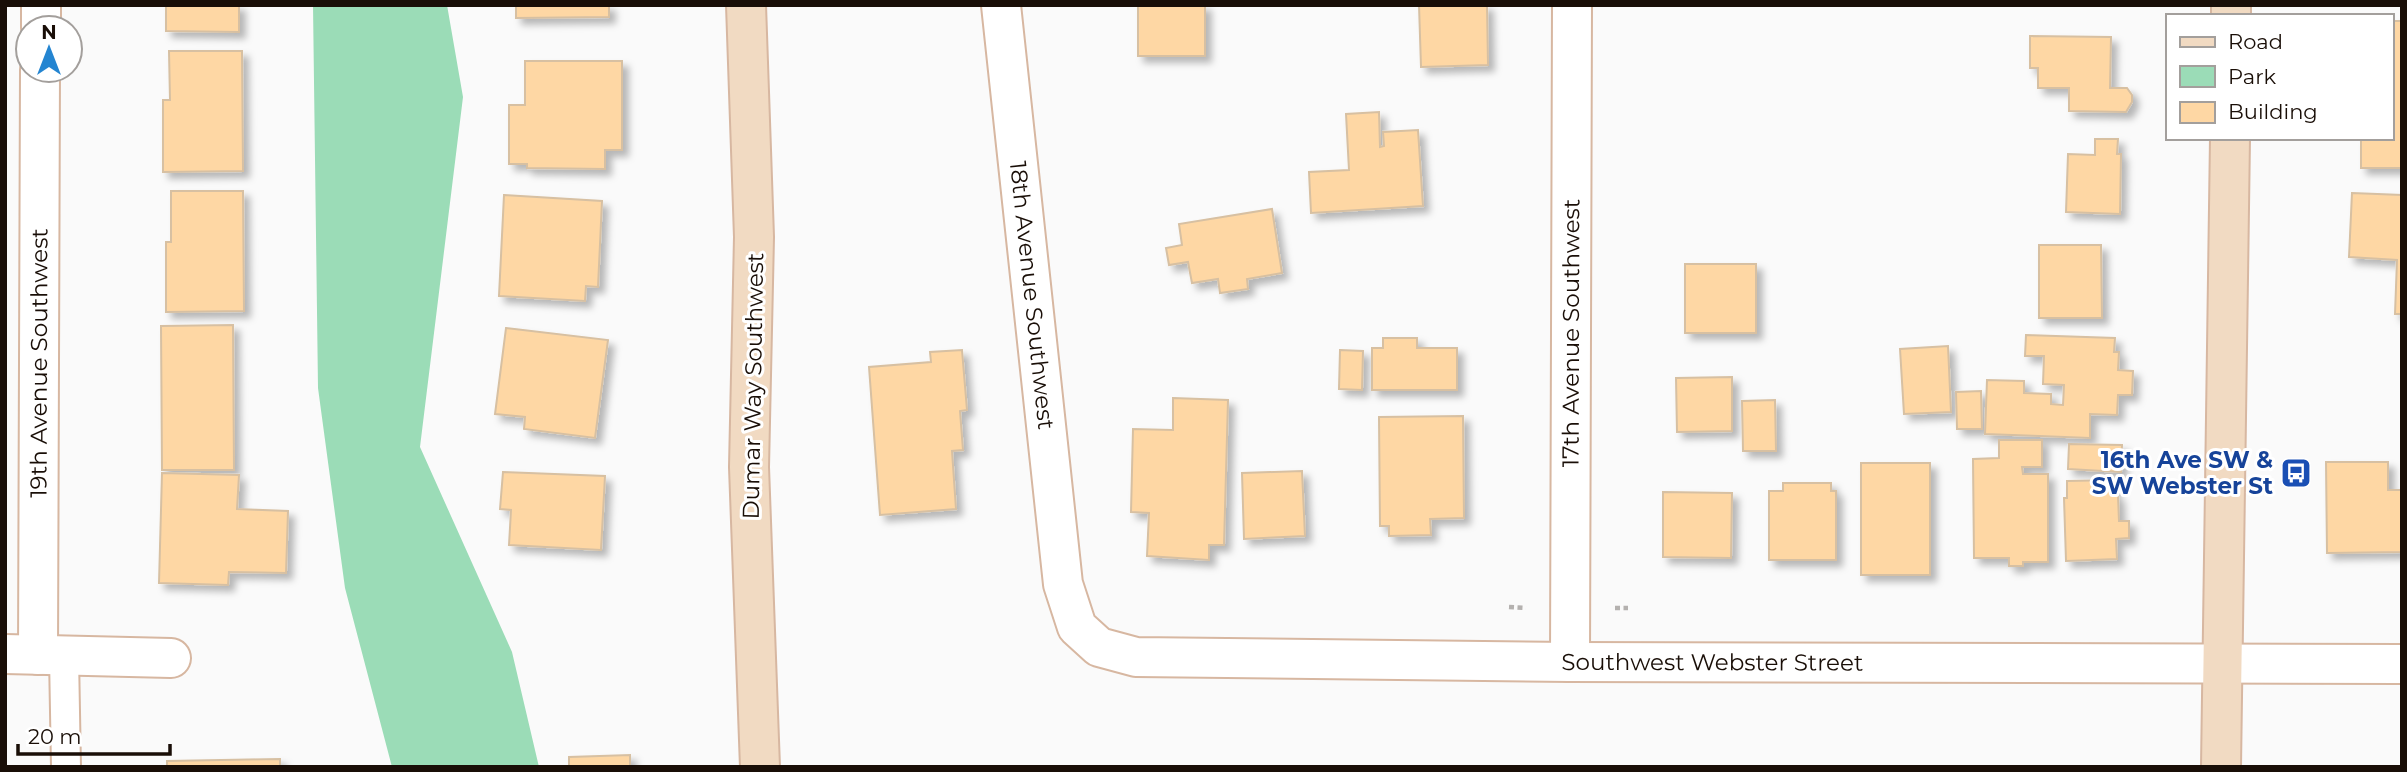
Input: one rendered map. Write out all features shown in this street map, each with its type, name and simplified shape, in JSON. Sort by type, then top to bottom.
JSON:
[{"type":"street","name":"Dumar Way Southwest","points":[[746,5],[754,237],[749,467],[760,767]]},
{"type":"street","name":"18th Avenue Southwest","points":[[1002,5],[1063,584]]},
{"type":"street","name":"17th Avenue Southwest","points":[[1570,662],[1572,5]]},
{"type":"street","name":"19th Avenue Southwest","points":[[36,655],[40,84]]},
{"type":"street","points":[[2221,767],[2230,140]]},
{"type":"street","name":"Southwest Webster Street","points":[[1063,584],[1077,627],[1099,647],[1136,657],[1570,662],[2402,664]]},
{"type":"street","points":[[36,655],[171,658]]},
{"type":"lane","points":[[36,655],[66,767]]},
{"type":"green space","points":[[313,5],[447,5],[463,97],[420,447],[512,652],[539,767],[392,767],[345,588],[318,388]]},
{"type":"building","points":[[166,5],[239,5],[239,32],[166,31]]},
{"type":"building","points":[[516,5],[609,5],[609,17],[516,18]]},
{"type":"building","points":[[1138,5],[1205,5],[1205,56],[1138,56]]},
{"type":"building","points":[[1419,5],[1487,5],[1488,65],[1421,67]]},
{"type":"building","points":[[2393,21],[2402,21],[2402,168],[2361,168],[2361,140],[2393,140]]},
{"type":"building","points":[[2030,36],[2111,37],[2110,88],[2127,88],[2132,95],[2132,102],[2126,112],[2069,111],[2069,88],[2038,88],[2038,68],[2030,68]]},
{"type":"building","points":[[169,51],[242,51],[243,171],[163,172],[163,100],[170,100]]},
{"type":"building","points":[[525,61],[622,61],[622,150],[605,150],[605,169],[527,168],[527,164],[509,164],[509,105],[525,105]]},
{"type":"building","points":[[1379,112],[1380,147],[1384,146],[1383,132],[1418,130],[1423,206],[1311,213],[1309,172],[1349,170],[1346,114]]},
{"type":"building","points":[[2095,139],[2118,139],[2117,154],[2121,154],[2120,214],[2066,212],[2068,154],[2095,155]]},
{"type":"building","points":[[171,191],[243,191],[244,311],[166,312],[166,242],[171,242]]},
{"type":"building","points":[[2352,193],[2402,195],[2402,314],[2395,314],[2397,260],[2349,257]]},
{"type":"building","points":[[504,195],[602,201],[598,287],[586,286],[585,301],[499,296]]},
{"type":"building","points":[[1272,209],[1282,273],[1247,279],[1248,289],[1220,293],[1218,279],[1192,283],[1188,262],[1169,265],[1166,248],[1182,245],[1179,224]]},
{"type":"building","points":[[2039,245],[2101,245],[2102,318],[2039,318]]},
{"type":"building","points":[[1685,264],[1756,264],[1756,333],[1685,333]]},
{"type":"building","points":[[233,325],[234,470],[162,470],[161,326]]},
{"type":"building","points":[[506,328],[608,340],[595,438],[524,429],[525,417],[495,414]]},
{"type":"building","points":[[2026,335],[2115,338],[2114,352],[2119,352],[2118,370],[2133,371],[2132,395],[2118,395],[2117,415],[2090,414],[2090,438],[1985,434],[1987,380],[2024,381],[2024,393],[2051,394],[2051,404],[2063,405],[2064,385],[2043,384],[2044,356],[2025,356]]},
{"type":"building","points":[[1383,338],[1417,338],[1417,348],[1457,348],[1457,390],[1372,390],[1372,348],[1383,348]]},
{"type":"building","points":[[1948,346],[1951,412],[1904,414],[1900,349]]},
{"type":"building","points":[[962,350],[967,410],[960,411],[963,450],[952,451],[956,509],[880,515],[869,367],[931,362],[930,352]]},
{"type":"building","points":[[1340,350],[1363,351],[1362,390],[1339,389]]},
{"type":"building","points":[[1732,377],[1732,431],[1677,432],[1676,378]]},
{"type":"building","points":[[1981,391],[1982,429],[1957,429],[1956,392]]},
{"type":"building","points":[[1173,398],[1228,400],[1224,545],[1209,545],[1209,560],[1147,556],[1149,513],[1131,512],[1133,429],[1173,430]]},
{"type":"building","points":[[1775,400],[1776,451],[1743,451],[1742,401]]},
{"type":"building","points":[[1463,416],[1464,518],[1430,519],[1431,535],[1389,536],[1389,526],[1380,526],[1379,417]]},
{"type":"building","points":[[1999,440],[2042,440],[2042,467],[2022,467],[2023,474],[2048,474],[2048,562],[2023,562],[2023,566],[2009,566],[2009,558],[1974,558],[1973,459],[1999,458]]},
{"type":"building","points":[[2069,444],[2122,445],[2121,472],[2068,469]]},
{"type":"building","points":[[2326,462],[2388,462],[2388,490],[2402,490],[2402,552],[2327,553]]},
{"type":"building","points":[[1861,463],[1930,463],[1930,575],[1861,575]]},
{"type":"building","points":[[1302,471],[1305,536],[1244,539],[1242,473]]},
{"type":"building","points":[[503,472],[605,476],[601,550],[509,545],[511,510],[500,509]]},
{"type":"building","points":[[162,473],[239,475],[237,509],[288,511],[286,573],[229,572],[228,585],[159,583]]},
{"type":"building","points":[[2114,480],[2119,521],[2129,521],[2129,538],[2116,539],[2117,559],[2066,561],[2064,498],[2067,498],[2067,481]]},
{"type":"building","points":[[1783,483],[1831,483],[1831,491],[1836,491],[1836,560],[1769,560],[1769,491],[1783,491]]},
{"type":"building","points":[[1663,492],[1732,493],[1731,558],[1663,557]]},
{"type":"building","points":[[630,755],[630,767],[569,767],[569,757]]},
{"type":"building","points":[[280,759],[280,767],[167,767],[167,761]]},
{"type":"place","name":"16th Ave SW & SW Webster St","points":[[2296,473]]}]
